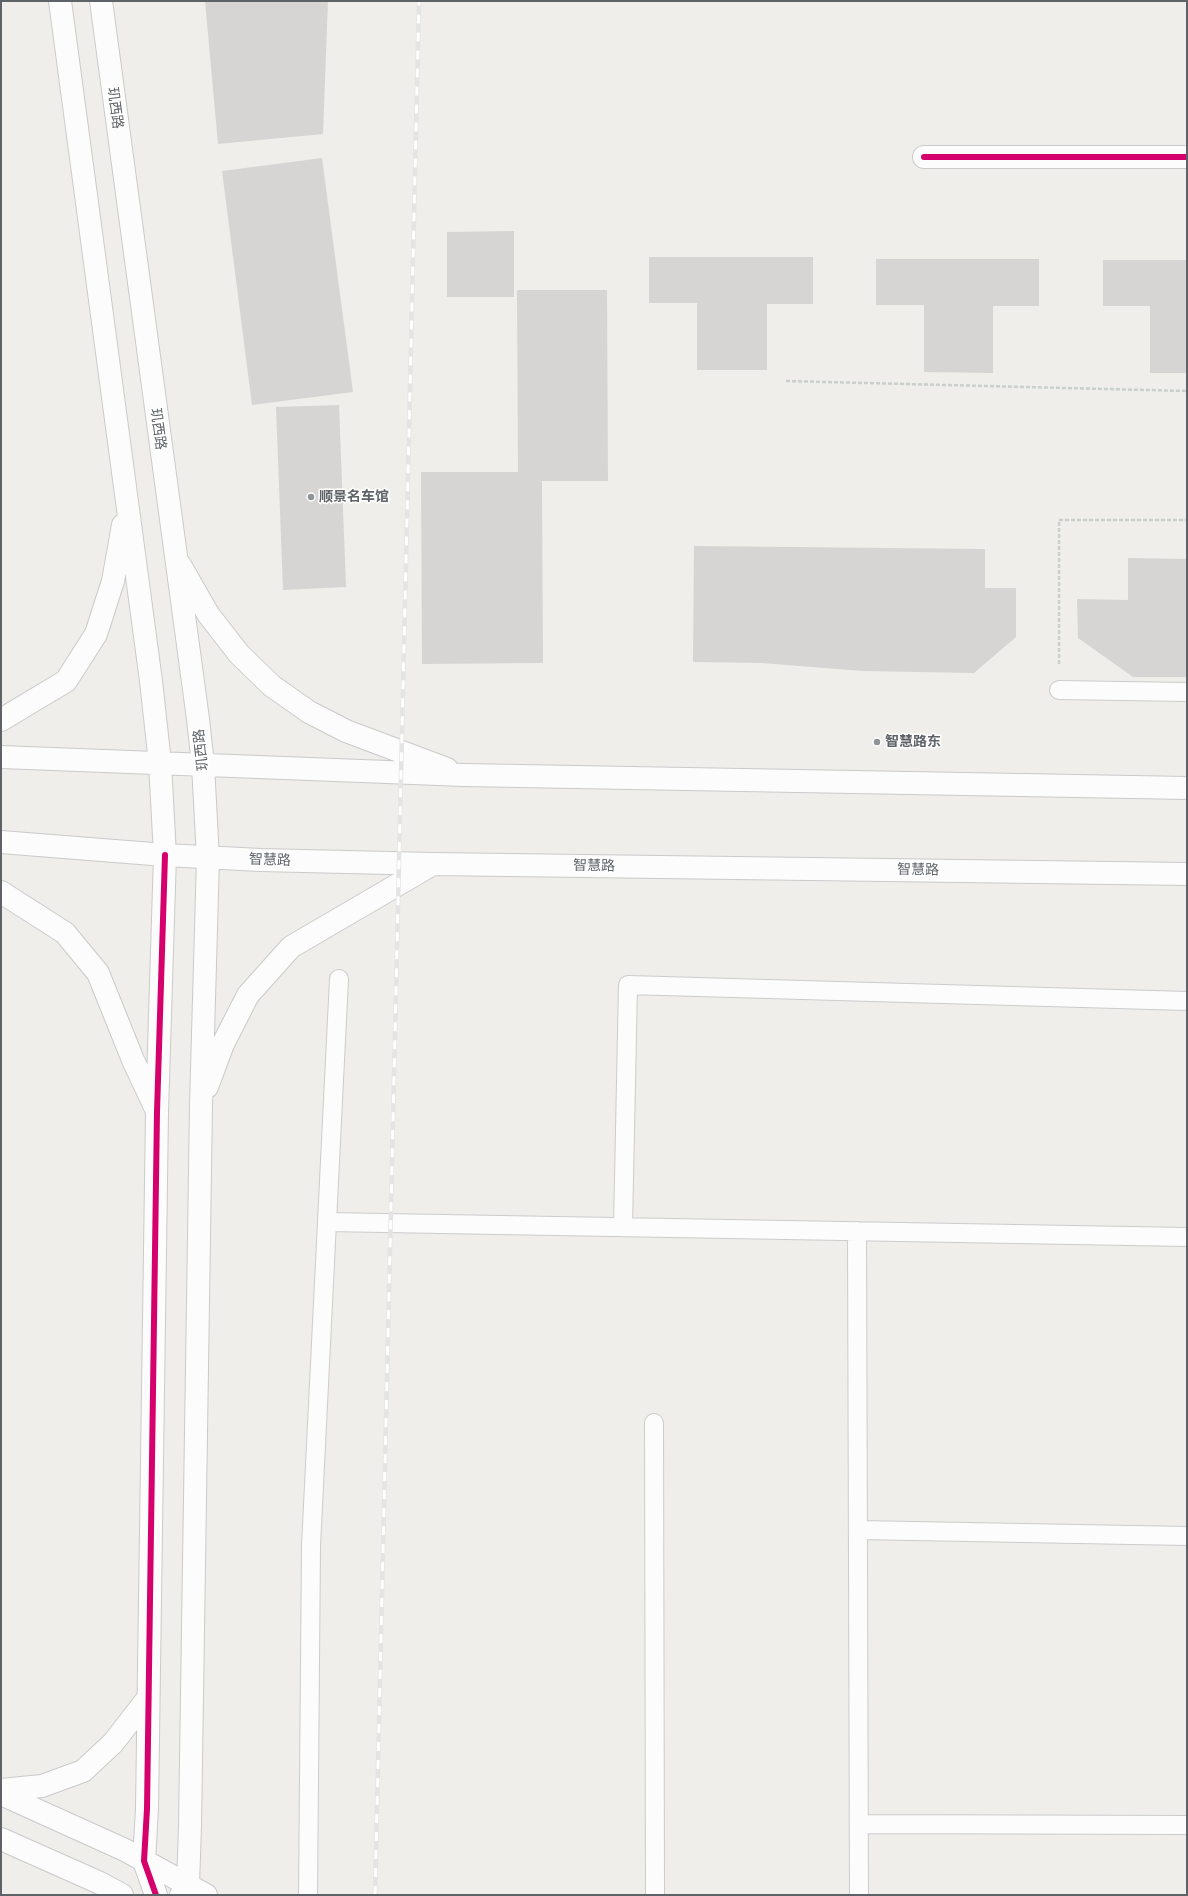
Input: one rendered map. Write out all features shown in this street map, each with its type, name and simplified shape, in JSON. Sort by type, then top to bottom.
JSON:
[{"type":"main road","points":[[60,1],[153,695],[160,763],[165,855],[157,1112],[147,1809],[144,1861],[156,1895]]},
{"type":"main road","name":"玑西路","points":[[101,1],[203,765],[208,858],[201,1105],[192,1892]]},
{"type":"main road","points":[[924,156],[1187,156]]},
{"type":"main road","points":[[1,720],[66,681],[96,634],[113,581],[127,506]]},
{"type":"main road","points":[[175,555],[208,614],[239,654],[272,686],[309,712],[346,731],[464,776]]},
{"type":"main road","points":[[1,757],[464,776],[1187,788]]},
{"type":"main road","name":"智慧路","points":[[1,842],[208,858],[433,864],[1187,874]]},
{"type":"main road","points":[[201,1105],[223,1044],[248,995],[290,947],[433,864]]},
{"type":"main road","points":[[1,892],[65,933],[98,972],[133,1060],[157,1112]]},
{"type":"main road","points":[[1,1790],[42,1786],[83,1771],[113,1743],[148,1698]]},
{"type":"main road","points":[[1,1794],[125,1850],[192,1892]]},
{"type":"main road","points":[[1,1839],[100,1883],[122,1895]]},
{"type":"lane","points":[[1058,690],[1187,692]]},
{"type":"lane","points":[[308,1895],[311,1546],[339,979]]},
{"type":"lane","points":[[623,1227],[628,985],[1187,1001]]},
{"type":"lane","points":[[327,1222],[1187,1237]]},
{"type":"lane","points":[[857,1231],[859,1895]]},
{"type":"lane","points":[[654,1423],[655,1895]]},
{"type":"lane","points":[[858,1530],[1187,1536]]},
{"type":"lane","points":[[859,1824],[1187,1825]]},
{"type":"path","points":[[786,381],[1187,391]]},
{"type":"path","points":[[1058,690],[1058,520],[1187,520]]},
{"type":"building","points":[[205,1],[328,1],[323,134],[218,144]]},
{"type":"building","points":[[322,158],[353,392],[252,405],[222,171]]},
{"type":"building","points":[[514,231],[514,297],[447,297],[447,232]]},
{"type":"building","points":[[649,257],[813,257],[813,304],[767,304],[767,370],[697,370],[697,303],[649,303]]},
{"type":"building","points":[[876,259],[1039,259],[1039,306],[993,306],[993,373],[924,372],[924,305],[876,305]]},
{"type":"building","points":[[1103,260],[1187,260],[1187,373],[1150,373],[1150,306],[1103,306]]},
{"type":"building","points":[[517,290],[607,290],[608,481],[542,481],[543,663],[422,664],[421,472],[518,472]]},
{"type":"building","name":"顺景名车馆","points":[[339,405],[346,587],[283,590],[276,407]]},
{"type":"building","points":[[694,546],[985,549],[985,588],[1016,588],[1016,637],[974,673],[863,671],[761,663],[693,662]]},
{"type":"building","points":[[1128,558],[1187,559],[1187,677],[1133,677],[1078,638],[1077,599],[1128,600]]},
{"type":"railway","points":[[375,1895],[419,1]]},
{"type":"cycle path","points":[[924,157],[1187,157]]},
{"type":"cycle path","points":[[156,1895],[144,1861],[147,1809],[157,1112],[165,855]]},
{"type":"place","name":"顺景名车馆","points":[[311,497]]},
{"type":"place","name":"智慧路东","points":[[877,742]]}]
